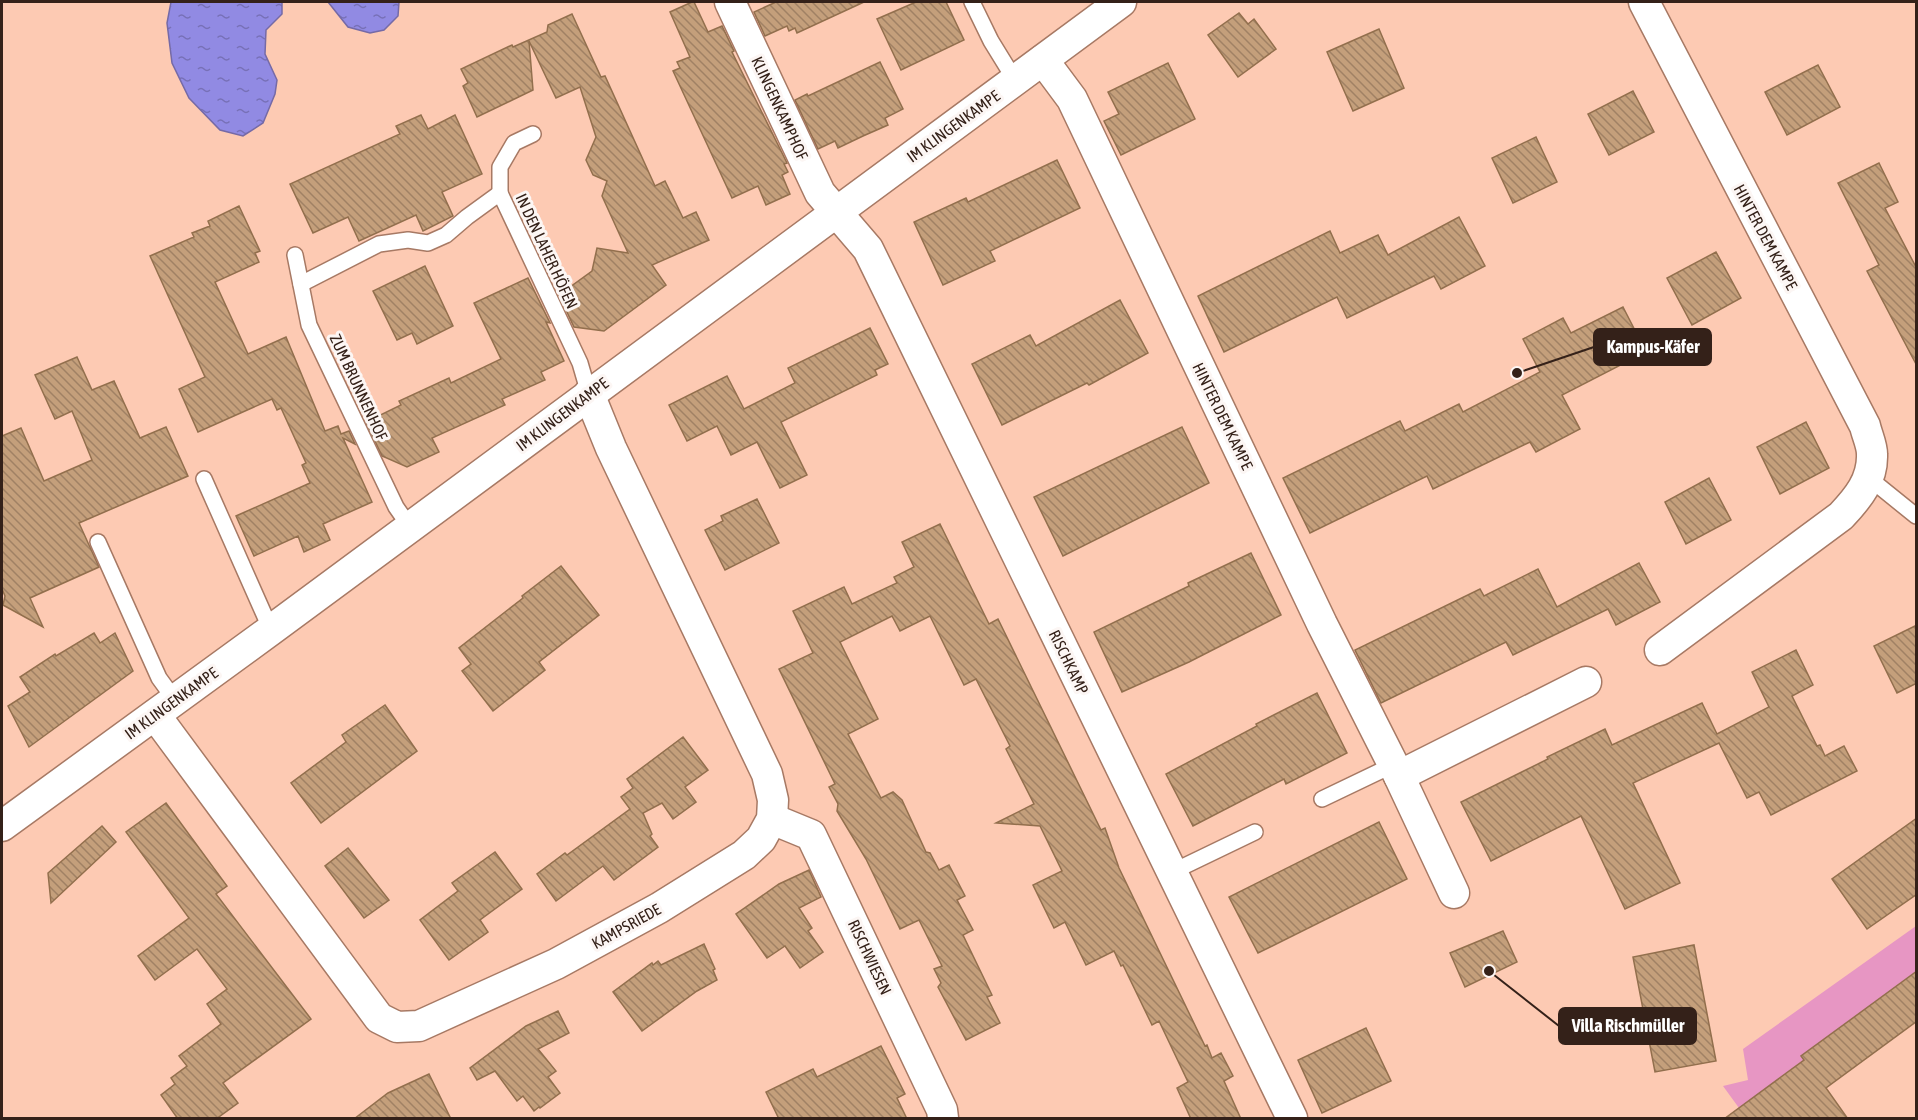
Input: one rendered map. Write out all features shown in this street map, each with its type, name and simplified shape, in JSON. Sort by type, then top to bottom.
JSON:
[{"type":"street","name":"KLINGENKAMPHOF","points":[[730,2],[820,193],[836,211]]},
{"type":"street","name":"IM KLINGENKAMPE","points":[[2,826],[1121,2]]},
{"type":"street","name":"HINTER DEM KAMPE","points":[[1644,2],[1864,426],[1872,453],[1869,478],[1858,499],[1841,516],[1660,650]]},
{"type":"street","name":"HINTER DEM KAMPE","points":[[1043,60],[1072,99],[1322,624],[1396,770],[1454,893]]},
{"type":"street","name":"RISCHKAMP","points":[[836,211],[867,249],[1292,1119]]},
{"type":"street","points":[[589,394],[611,448],[767,774],[773,800],[772,819]]},
{"type":"street","points":[[1396,770],[1586,681]]},
{"type":"street","name":"KAMPSRIEDE","points":[[165,708],[379,1018],[397,1027],[419,1026],[556,964],[659,908],[744,855],[760,839],[772,819]]},
{"type":"street","name":"RISCHWIESEN","points":[[772,819],[811,835],[942,1110],[944,1119]]},
{"type":"lane","points":[[972,2],[991,41],[1016,80]]},
{"type":"lane","name":"IN DEN LAHER HÖFEN","points":[[533,134],[514,143],[500,167],[500,193],[580,363],[589,394]]},
{"type":"lane","points":[[301,284],[379,244],[408,240],[428,243],[446,235],[500,193]]},
{"type":"lane","name":"ZUM BRUNNENHOF","points":[[295,255],[309,325],[396,507],[410,527]]},
{"type":"lane","points":[[1869,478],[1917,516]]},
{"type":"lane","points":[[204,479],[271,630]]},
{"type":"lane","points":[[98,542],[159,678],[165,708]]},
{"type":"lane","points":[[1322,799],[1396,770]]},
{"type":"lane","points":[[1172,872],[1255,831]]},
{"type":"shaded area","points":[[1916,926],[1916,978],[1912,975],[1801,1056],[1804,1060],[1739,1108],[1723,1086],[1748,1080],[1743,1049]]},
{"type":"water","points":[[171,2],[282,2],[282,14],[266,30],[265,54],[277,80],[275,94],[263,123],[243,136],[220,130],[189,98],[172,63],[167,23]]},
{"type":"water","points":[[328,2],[399,2],[398,16],[384,30],[370,33],[348,27]]},
{"type":"building","points":[[692,2],[708,32],[722,26],[734,51],[732,52],[787,163],[784,164],[788,172],[782,175],[790,194],[766,205],[758,186],[732,198],[673,71],[680,68],[677,62],[690,57],[670,12]]},
{"type":"building","points":[[776,2],[864,2],[797,33],[795,28],[789,31],[787,26],[765,36],[754,12]]},
{"type":"building","points":[[916,2],[946,2],[964,40],[901,70],[877,19]]},
{"type":"building","points":[[1239,13],[1248,24],[1254,19],[1276,49],[1238,77],[1208,35]]},
{"type":"building","points":[[572,14],[601,77],[605,76],[655,186],[665,181],[683,218],[696,212],[709,240],[652,265],[666,285],[604,331],[574,327],[559,295],[592,271],[597,248],[628,253],[602,196],[607,181],[593,175],[586,160],[596,137],[580,87],[556,98],[529,41],[533,90],[477,117],[463,86],[468,83],[461,69],[512,45],[513,47],[547,32],[548,25]]},
{"type":"building","points":[[1379,29],[1404,88],[1353,111],[1327,52]]},
{"type":"building","points":[[880,62],[903,109],[885,118],[888,125],[838,148],[835,141],[818,149],[795,100]]},
{"type":"building","points":[[1168,63],[1195,119],[1121,155],[1104,121],[1119,114],[1108,92]]},
{"type":"building","points":[[1818,65],[1840,107],[1787,135],[1765,92]]},
{"type":"building","points":[[1633,91],[1654,132],[1609,155],[1588,114]]},
{"type":"building","points":[[421,115],[428,129],[455,115],[482,174],[442,192],[453,216],[423,231],[416,215],[359,241],[348,217],[313,233],[290,184],[400,134],[396,126]]},
{"type":"building","points":[[1536,137],[1557,182],[1513,203],[1492,158]]},
{"type":"building","points":[[1057,160],[1080,208],[990,251],[995,261],[943,285],[914,222],[966,198],[968,202]]},
{"type":"building","points":[[1879,163],[1898,202],[1885,208],[1917,269],[1917,366],[1867,271],[1879,265],[1838,183]]},
{"type":"building","points":[[239,206],[260,251],[255,253],[259,262],[215,282],[248,354],[286,337],[325,431],[338,426],[341,434],[349,431],[355,444],[343,438],[372,502],[323,524],[330,540],[304,552],[298,536],[254,556],[236,516],[310,483],[302,465],[306,463],[281,408],[277,410],[272,399],[198,432],[179,389],[205,377],[150,256],[194,237],[192,233],[210,226],[208,221]]},
{"type":"building","points":[[1459,217],[1485,266],[1441,289],[1434,276],[1347,318],[1337,297],[1224,352],[1198,296],[1330,231],[1340,253],[1378,235],[1388,255]]},
{"type":"building","points":[[1716,252],[1741,298],[1692,325],[1667,278]]},
{"type":"building","points":[[425,266],[453,326],[417,344],[412,333],[397,340],[373,291]]},
{"type":"building","points":[[528,278],[550,323],[546,322],[564,361],[541,372],[545,380],[502,399],[505,405],[432,438],[439,452],[407,467],[382,456],[366,422],[401,405],[399,401],[449,378],[451,383],[501,359],[474,303]]},
{"type":"building","points":[[1120,300],[1148,353],[1089,385],[1087,383],[1002,425],[972,364],[1030,335],[1036,346]]},
{"type":"building","points":[[1623,307],[1646,352],[1562,395],[1580,429],[1536,452],[1530,442],[1433,489],[1427,476],[1310,533],[1283,478],[1400,421],[1405,431],[1459,404],[1463,412],[1540,372],[1523,339],[1563,318],[1571,333]]},
{"type":"building","points":[[870,328],[888,364],[875,370],[877,375],[781,422],[807,475],[780,488],[757,442],[731,455],[717,426],[687,441],[669,405],[727,376],[744,409],[795,383],[788,368]]},
{"type":"building","points":[[77,357],[92,390],[114,381],[140,438],[166,427],[188,476],[79,523],[99,567],[30,598],[43,627],[3,605],[5,596],[2,589],[2,436],[21,428],[44,481],[92,460],[72,411],[55,419],[35,375]]},
{"type":"building","points":[[1806,422],[1829,468],[1780,494],[1757,447]]},
{"type":"building","points":[[1182,427],[1209,483],[1063,556],[1034,497]]},
{"type":"building","points":[[1709,478],[1731,520],[1686,544],[1665,502]]},
{"type":"building","points":[[757,499],[779,543],[725,570],[705,530],[723,521],[721,516]]},
{"type":"building","points":[[940,524],[989,624],[998,619],[1101,830],[1105,828],[1119,868],[1205,1046],[1207,1045],[1212,1058],[1221,1053],[1233,1076],[1224,1081],[1241,1119],[1191,1119],[1177,1088],[1188,1082],[1159,1021],[1152,1025],[1114,951],[1086,965],[1065,922],[1054,928],[1033,885],[1062,871],[1040,826],[996,823],[1034,804],[1006,749],[1010,746],[976,679],[964,685],[930,616],[900,631],[892,616],[840,642],[878,719],[848,734],[881,798],[893,792],[902,800],[926,852],[930,853],[939,870],[949,865],[965,896],[957,900],[973,930],[963,935],[992,995],[987,997],[1000,1023],[966,1040],[938,987],[941,983],[934,969],[942,966],[919,920],[900,929],[866,859],[837,811],[838,804],[829,787],[835,784],[779,669],[813,653],[793,611],[844,587],[852,604],[897,583],[894,577],[914,567],[902,542]]},
{"type":"building","points":[[1251,553],[1281,615],[1189,662],[1122,692],[1094,632]]},
{"type":"building","points":[[1639,563],[1660,602],[1616,625],[1608,609],[1513,655],[1506,642],[1381,703],[1355,650],[1480,589],[1484,596],[1538,569],[1557,607]]},
{"type":"building","points":[[561,566],[599,615],[539,662],[545,670],[493,711],[462,671],[471,664],[459,648]]},
{"type":"building","points":[[1917,625],[1917,683],[1897,693],[1874,646]]},
{"type":"building","points":[[94,633],[100,643],[115,633],[133,671],[29,747],[8,706],[30,692],[20,677],[55,654],[56,656]]},
{"type":"building","points":[[1796,650],[1813,685],[1792,696],[1817,746],[1820,745],[1825,756],[1844,746],[1857,771],[1771,815],[1759,792],[1747,798],[1719,743],[1633,783],[1680,883],[1625,909],[1581,816],[1491,861],[1461,802],[1605,729],[1612,745],[1702,703],[1717,734],[1769,707],[1752,672]]},
{"type":"building","points":[[1317,693],[1347,753],[1286,784],[1284,779],[1193,826],[1166,774]]},
{"type":"building","points":[[385,705],[417,751],[321,823],[291,783],[346,742],[342,735]]},
{"type":"building","points":[[683,737],[708,770],[685,787],[696,802],[673,819],[662,803],[643,813],[652,834],[650,836],[658,847],[614,880],[603,866],[556,901],[537,874],[630,809],[621,797],[633,788],[627,779]]},
{"type":"building","points":[[166,803],[227,886],[216,894],[311,1019],[223,1083],[238,1103],[216,1119],[178,1119],[161,1095],[175,1084],[171,1078],[187,1066],[179,1056],[221,1024],[207,1004],[227,989],[197,949],[155,980],[138,956],[189,918],[126,832]]},
{"type":"building","points":[[1917,818],[1917,894],[1867,929],[1832,879]]},
{"type":"building","points":[[1379,822],[1407,879],[1258,953],[1229,897]]},
{"type":"building","points":[[102,826],[116,842],[51,903],[48,873]]},
{"type":"building","points":[[348,848],[389,900],[364,918],[325,866]]},
{"type":"building","points":[[495,852],[522,889],[480,920],[488,932],[449,960],[420,920],[458,891],[452,883]]},
{"type":"building","points":[[809,870],[821,897],[799,908],[812,928],[808,931],[823,952],[800,968],[785,946],[767,958],[736,914],[779,884]]},
{"type":"building","points":[[1503,931],[1517,962],[1465,987],[1450,953]]},
{"type":"building","points":[[704,944],[715,969],[713,970],[717,980],[697,991],[642,1031],[613,992],[652,963],[653,965],[658,961],[661,965]]},
{"type":"building","points":[[1694,945],[1716,1061],[1655,1072],[1633,957]]},
{"type":"building","points":[[1917,971],[1917,1021],[1826,1088],[1848,1119],[1724,1119],[1804,1060],[1801,1056]]},
{"type":"building","points":[[558,1011],[569,1033],[538,1049],[556,1071],[548,1077],[560,1093],[534,1111],[523,1096],[517,1101],[495,1071],[477,1080],[470,1068],[526,1026]]},
{"type":"building","points":[[1366,1028],[1391,1081],[1322,1113],[1298,1060]]},
{"type":"building","points":[[881,1046],[905,1094],[897,1098],[907,1119],[779,1119],[766,1092],[813,1069],[817,1077]]},
{"type":"building","points":[[429,1074],[451,1119],[354,1119],[388,1093]]},
{"type":"place","name":"Kampus-Käfer","points":[[1517,373]]},
{"type":"place","name":"Villa Rischmüller","points":[[1489,971]]}]
